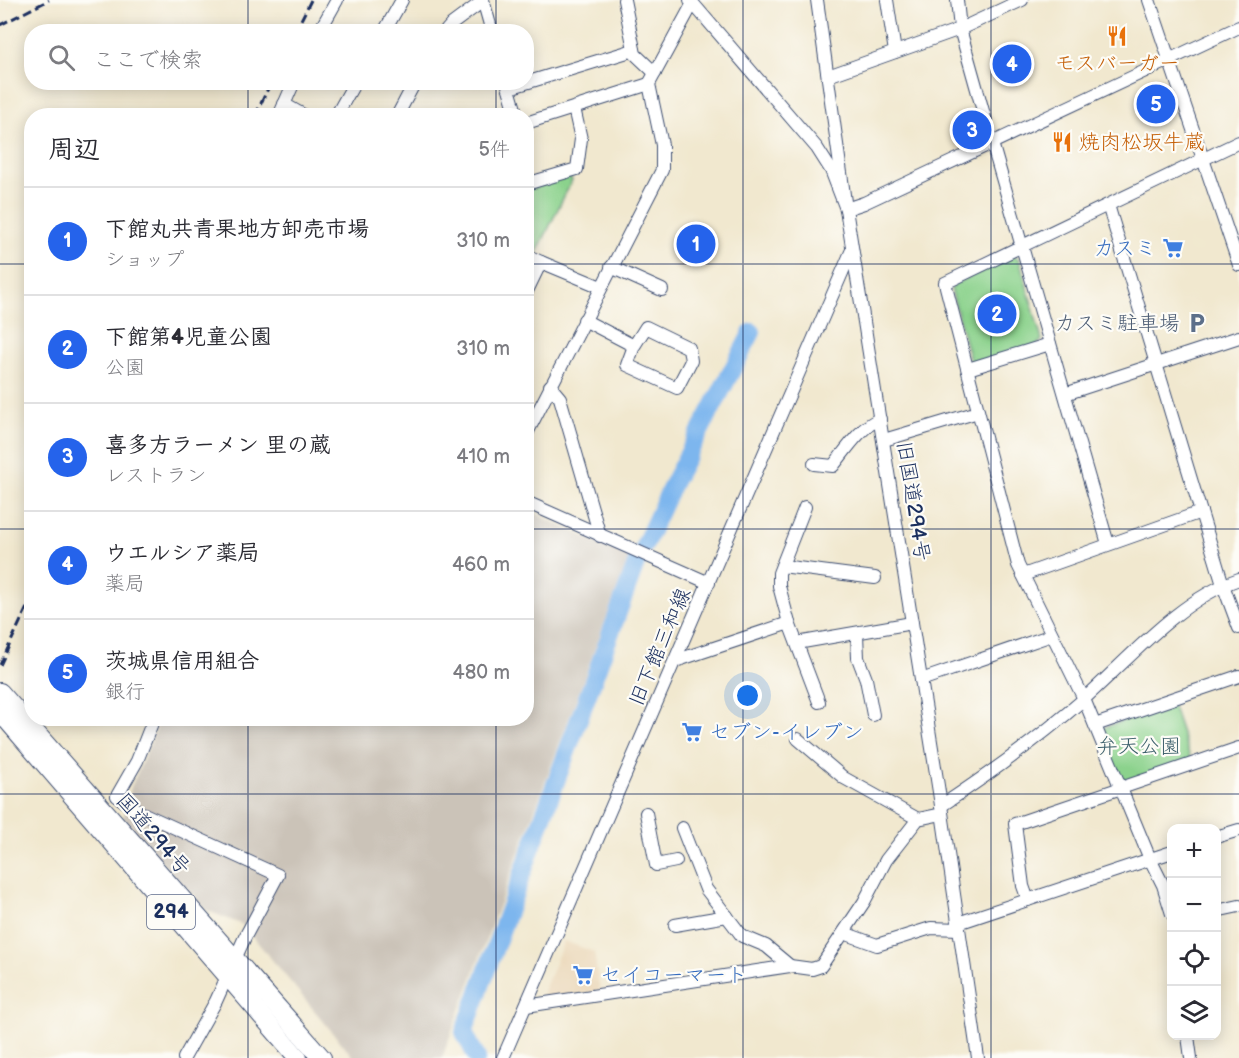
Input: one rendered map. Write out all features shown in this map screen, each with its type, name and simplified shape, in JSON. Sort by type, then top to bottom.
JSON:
[{"type":"highway","name":"国道294号","points":[[0,692],[24,724]]},
{"type":"highway","name":"国道294号","points":[[0,712],[57,769],[232,968],[322,1058]]},
{"type":"highway","name":"国道294号","points":[[25,726],[57,769]]},
{"type":"highway","name":"国道294号","points":[[232,968],[298,1058]]},
{"type":"street","points":[[324,24],[337,0]]},
{"type":"street","points":[[388,24],[402,0]]},
{"type":"street","points":[[452,24],[483,0],[490,24]]},
{"type":"street","points":[[534,419],[662,170],[662,146],[652,79],[635,54],[624,0]]},
{"type":"street","points":[[817,0],[846,209],[872,199],[1239,27]]},
{"type":"street","points":[[887,0],[895,51]]},
{"type":"street","points":[[957,0],[960,29],[1108,544]]},
{"type":"street","points":[[828,76],[960,29],[1022,0]]},
{"type":"street","points":[[1149,0],[1239,265]]},
{"type":"street","points":[[534,120],[652,79],[692,2]]},
{"type":"street","name":"旧国道294号","points":[[692,2],[817,148],[831,170],[846,209],[884,440],[978,1058]]},
{"type":"street","points":[[534,78],[634,50]]},
{"type":"street","points":[[283,108],[291,90]]},
{"type":"street","points":[[340,108],[351,90]]},
{"type":"street","points":[[401,108],[411,90]]},
{"type":"street","points":[[509,90],[515,108]]},
{"type":"street","points":[[534,182],[577,169],[581,139],[574,108]]},
{"type":"street","points":[[1167,898],[1084,699],[1018,565],[945,283],[1239,142]]},
{"type":"street","points":[[1107,205],[1223,585],[1239,628]]},
{"type":"street","name":"旧下館三和線","points":[[503,1058],[578,880],[852,251]]},
{"type":"street","points":[[534,259],[601,287]]},
{"type":"street","points":[[534,276],[541,262]]},
{"type":"street","points":[[611,267],[662,290]]},
{"type":"street","points":[[584,320],[634,346]]},
{"type":"street","points":[[646,327],[689,348],[691,361],[677,388],[627,365],[634,346],[646,327]]},
{"type":"street","points":[[1065,394],[1239,337]]},
{"type":"street","points":[[968,369],[1050,344]]},
{"type":"street","points":[[550,386],[560,398],[600,536]]},
{"type":"street","points":[[884,440],[978,412]]},
{"type":"street","points":[[814,464],[833,466],[860,434],[880,419]]},
{"type":"street","points":[[534,506],[709,583]]},
{"type":"street","points":[[805,507],[779,573],[779,586],[789,623],[819,702]]},
{"type":"street","points":[[1023,575],[1201,512]]},
{"type":"street","points":[[782,566],[875,578]]},
{"type":"street","points":[[525,1006],[790,966],[812,969],[822,966],[864,902],[886,860],[918,819],[941,810],[1027,747],[1189,604],[1239,579]]},
{"type":"street","points":[[675,661],[789,623]]},
{"type":"street","points":[[797,643],[912,623]]},
{"type":"street","points":[[857,634],[858,658],[866,679],[873,715]]},
{"type":"street","points":[[921,680],[1052,635]]},
{"type":"street","points":[[1095,725],[1239,676]]},
{"type":"street","points":[[151,726],[137,761],[117,795],[140,812],[278,875],[184,1058]]},
{"type":"street","points":[[798,739],[844,778],[918,819]]},
{"type":"street","points":[[1028,900],[1023,886],[1015,824],[1239,748]]},
{"type":"street","points":[[646,813],[656,865],[676,861]]},
{"type":"street","points":[[682,828],[706,889],[742,936],[766,946],[790,966]]},
{"type":"street","points":[[1221,835],[1239,830]]},
{"type":"street","points":[[844,933],[877,945],[930,928],[959,926],[1028,900],[1167,854]]},
{"type":"street","points":[[1221,910],[1239,906]]},
{"type":"street","points":[[675,925],[727,916]]},
{"type":"street","points":[[1189,1040],[1191,1058]]},
{"type":"shaded area","points":[[534,513],[629,557],[442,1058],[354,1058],[243,925],[206,910],[123,819],[131,787],[158,726],[534,726]]},
{"type":"shaded area","points":[[564,941],[594,952],[600,991],[539,1002]]},
{"type":"green space","points":[[569,176],[572,180],[536,254],[534,253],[534,188]]},
{"type":"green space","points":[[1012,256],[1019,258],[1042,340],[1037,345],[971,364],[951,289],[954,284]]},
{"type":"green space","name":"弁天公園","points":[[1172,704],[1191,760],[1128,781],[1120,778],[1100,736],[1103,728]]},
{"type":"waterway","points":[[644,546],[674,481],[752,332]]},
{"type":"waterway","points":[[477,1058],[464,1032],[637,561]]},
{"type":"railway","points":[[0,25],[49,0]]},
{"type":"railway","points":[[299,24],[311,0]]},
{"type":"railway","points":[[259,108],[267,90]]},
{"type":"railway","points":[[0,665],[24,614]]},
{"type":"place","name":"モスバーガー","points":[[1117,36]]},
{"type":"place","name":"ウエルシア薬局","points":[[1012,64]]},
{"type":"place","name":"茨城県信用組合","points":[[1156,104]]},
{"type":"place","name":"喜多方ラーメン 里の蔵","points":[[972,130]]},
{"type":"place","name":"焼肉松坂牛蔵","points":[[1062,142]]},
{"type":"place","name":"下館丸共青果地方卸売市場","points":[[696,244]]},
{"type":"place","name":"カスミ","points":[[1173,248]]},
{"type":"place","name":"下館第4児童公園","points":[[997,314]]},
{"type":"place","name":"カスミ駐車場","points":[[1197,323]]},
{"type":"place","name":"セブン-イレブン","points":[[692,732]]},
{"type":"place","name":"セイコーマート","points":[[583,975]]}]
